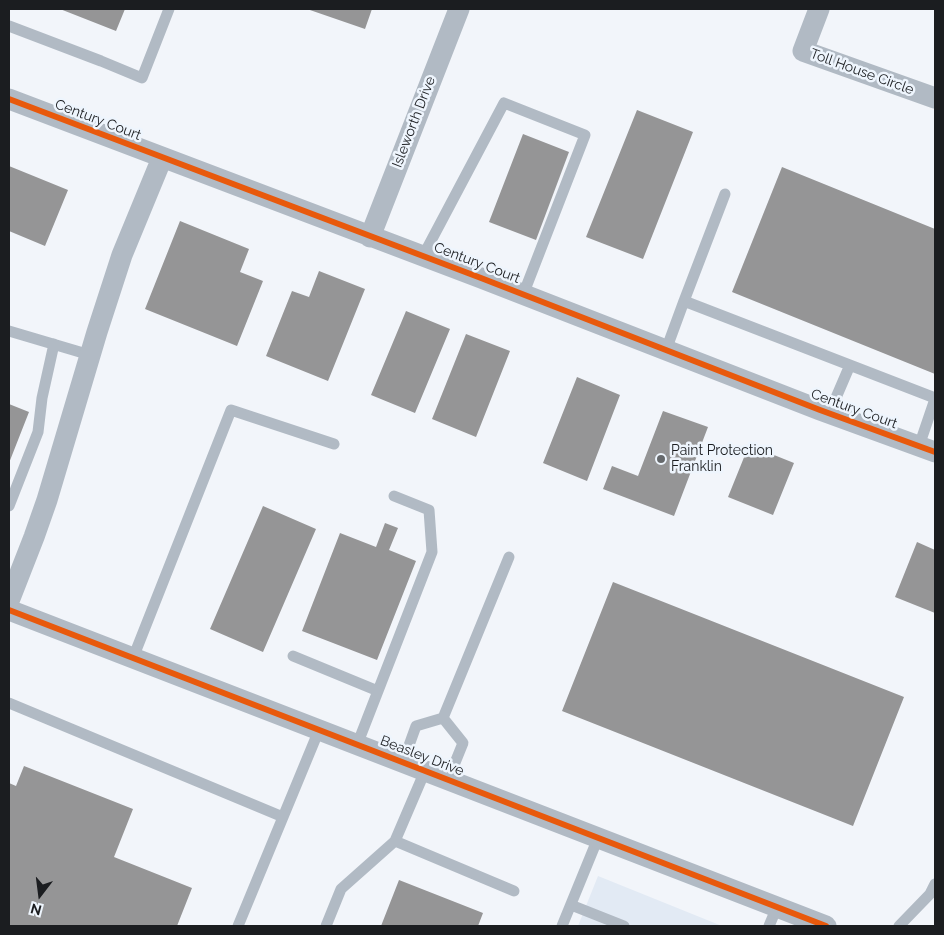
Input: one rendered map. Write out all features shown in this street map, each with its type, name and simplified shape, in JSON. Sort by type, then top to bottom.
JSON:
[{"type":"street","name":"Isleworth Drive","points":[[370,237],[460,9]]},
{"type":"street","name":"Toll House Circle","points":[[819,9],[803,51],[935,98]]},
{"type":"street","name":"Century Court","points":[[9,99],[423,256],[829,414],[927,449]]},
{"type":"street","points":[[9,601],[47,500],[90,354],[122,255],[162,158]]},
{"type":"street","name":"Beasley Drive","points":[[9,610],[598,838],[773,917],[826,926]]},
{"type":"lane","points":[[9,26],[142,78],[169,9]]},
{"type":"lane","points":[[423,256],[504,103],[585,135],[523,295]]},
{"type":"lane","points":[[666,350],[725,194]]},
{"type":"lane","points":[[684,301],[935,398],[927,449]]},
{"type":"lane","points":[[9,331],[90,354]]},
{"type":"lane","points":[[9,506],[38,432],[42,398],[54,344]]},
{"type":"lane","points":[[829,414],[850,365]]},
{"type":"lane","points":[[133,658],[231,410],[334,444]]},
{"type":"lane","points":[[357,744],[432,552],[429,510],[394,496]]},
{"type":"lane","points":[[443,718],[509,557]]},
{"type":"lane","points":[[293,656],[378,691]]},
{"type":"lane","points":[[9,703],[283,817]]},
{"type":"lane","points":[[403,762],[416,726],[443,718]]},
{"type":"lane","points":[[443,718],[462,743],[448,780]]},
{"type":"lane","points":[[238,926],[319,730]]},
{"type":"lane","points":[[326,926],[341,888],[395,841],[425,771]]},
{"type":"lane","points":[[562,926],[598,838]]},
{"type":"lane","points":[[395,841],[514,891]]},
{"type":"lane","points":[[899,926],[930,894],[935,884]]},
{"type":"lane","points":[[571,905],[624,926]]},
{"type":"shaded area","points":[[598,876],[722,926],[578,926]]},
{"type":"building","points":[[60,9],[125,9],[116,31]]},
{"type":"building","points":[[307,9],[372,9],[365,29]]},
{"type":"building","points":[[637,110],[693,132],[643,259],[586,237]]},
{"type":"building","points":[[523,134],[569,152],[536,240],[489,222]]},
{"type":"building","points":[[9,166],[68,190],[45,246],[9,231]]},
{"type":"building","points":[[782,167],[935,229],[935,374],[732,292]]},
{"type":"building","points":[[180,221],[249,249],[240,272],[263,281],[237,346],[145,309]]},
{"type":"building","points":[[319,271],[365,289],[328,381],[266,356],[292,291],[309,297]]},
{"type":"building","points":[[406,311],[450,329],[415,413],[371,395]]},
{"type":"building","points":[[466,334],[510,351],[476,437],[432,419]]},
{"type":"building","points":[[577,377],[620,395],[587,481],[543,463]]},
{"type":"building","points":[[9,404],[29,412],[9,463]]},
{"type":"building","points":[[663,411],[708,427],[674,516],[603,489],[612,466],[638,476]]},
{"type":"building","points":[[749,445],[794,463],[773,515],[728,497]]},
{"type":"building","points":[[263,506],[316,529],[263,652],[210,629]]},
{"type":"building","points":[[385,523],[398,528],[389,550],[416,561],[377,660],[302,631],[340,533],[376,547]]},
{"type":"building","points":[[917,542],[935,550],[935,613],[895,597]]},
{"type":"building","points":[[613,582],[904,697],[853,826],[562,711]]},
{"type":"building","points":[[24,766],[133,809],[114,857],[192,888],[177,926],[9,926],[9,783],[16,786]]},
{"type":"building","points":[[399,880],[483,913],[478,926],[381,926]]},
{"type":"cycle path","points":[[9,99],[481,278],[820,410],[935,452]]},
{"type":"cycle path","points":[[9,610],[826,926]]},
{"type":"place","name":"Paint Protection Franklin","points":[[661,459]]}]
